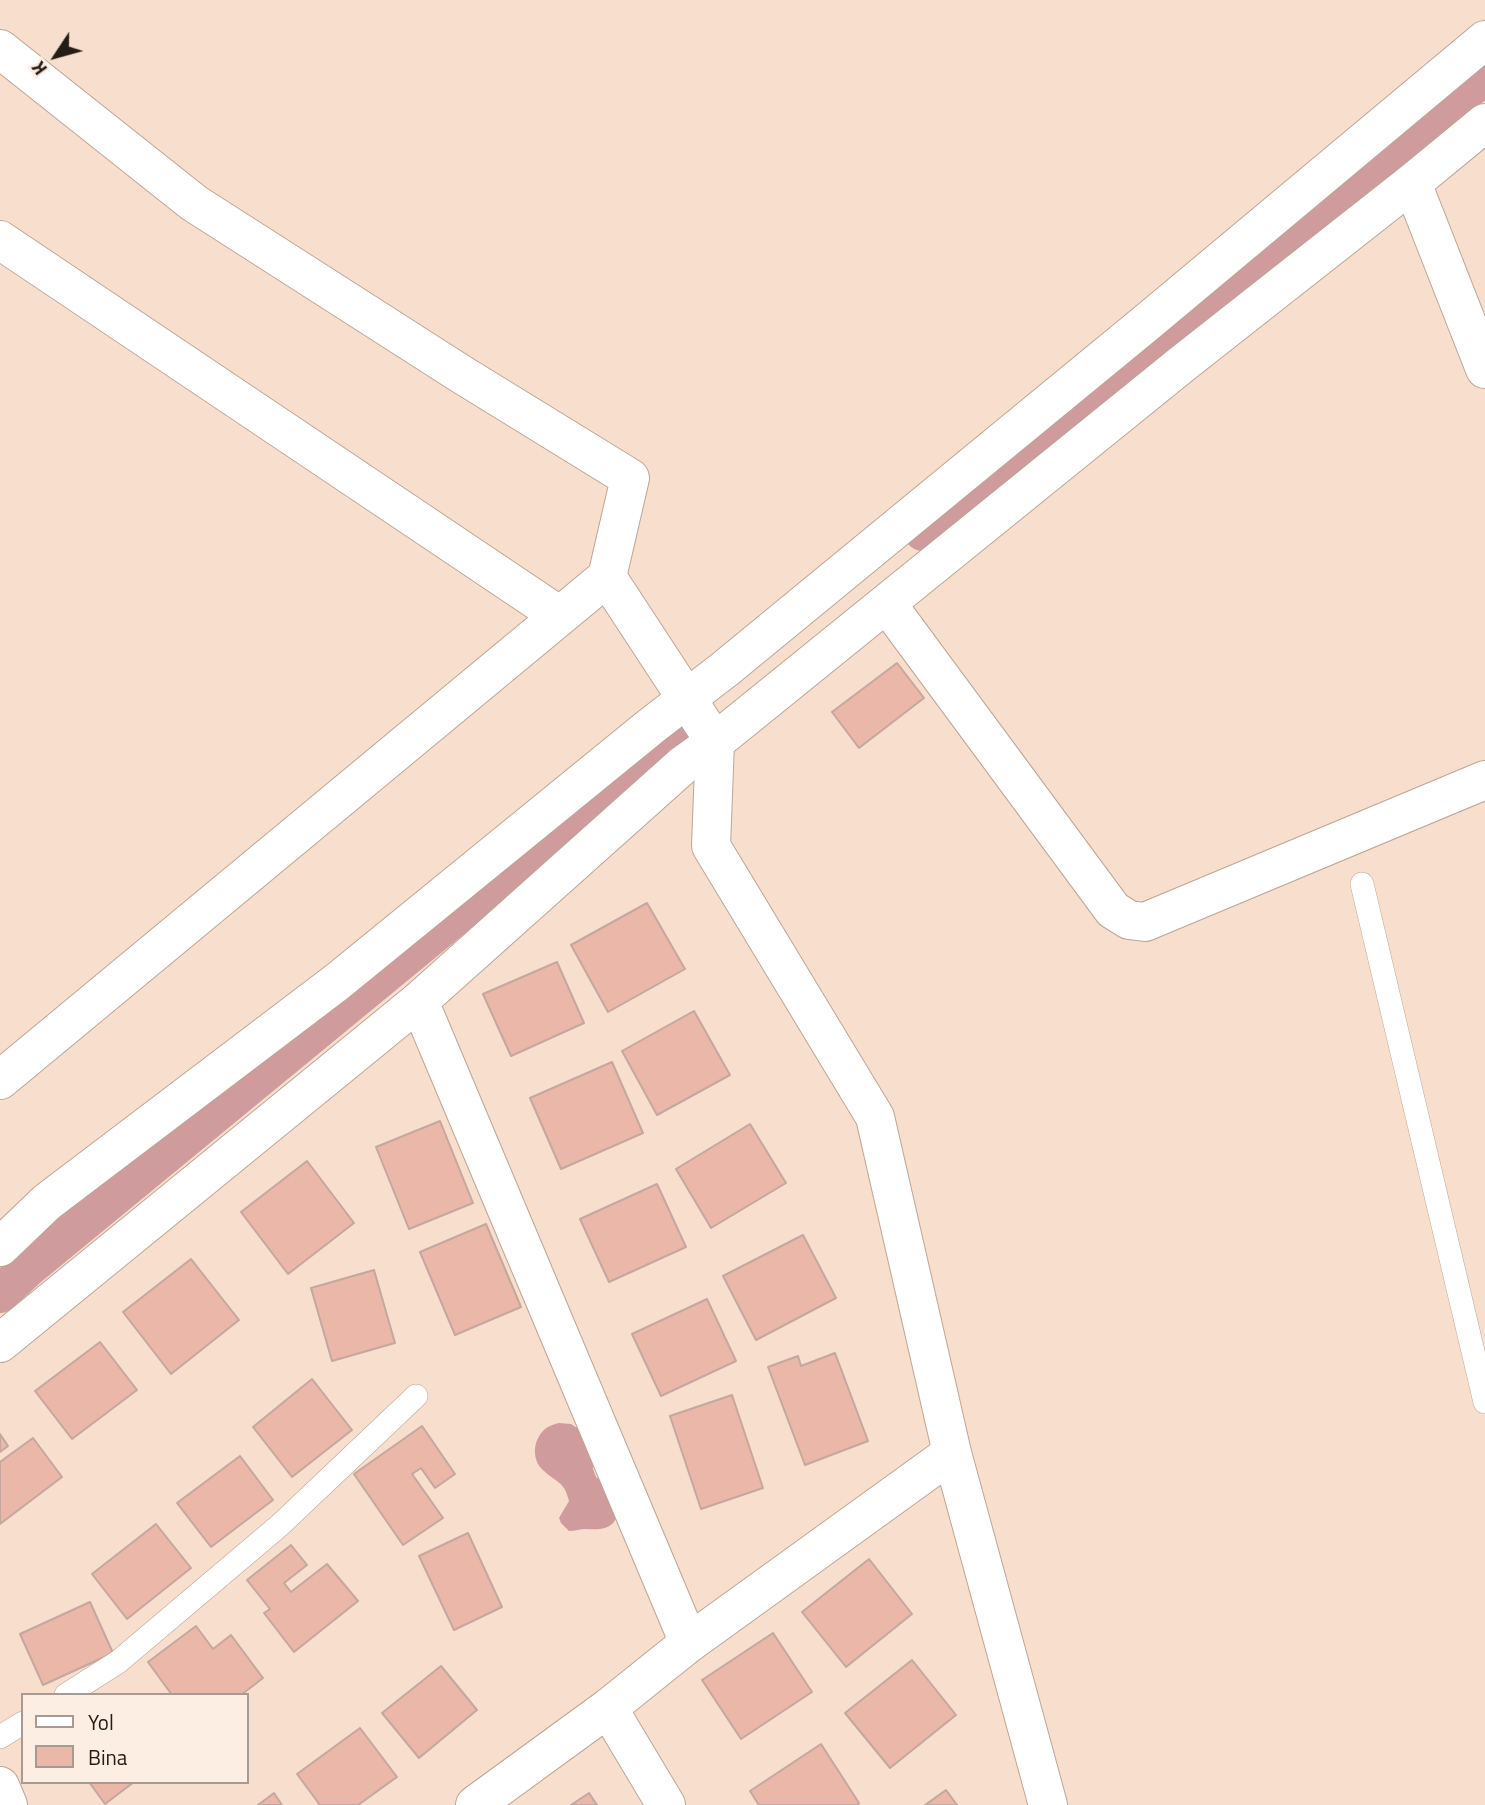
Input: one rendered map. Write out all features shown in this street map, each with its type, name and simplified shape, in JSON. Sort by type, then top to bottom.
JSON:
[{"type":"street","points":[[0,1247],[47,1202],[337,982],[725,669],[1485,40]]},
{"type":"street","points":[[0,49],[194,202],[449,366],[630,478],[607,577],[0,1080]]},
{"type":"street","points":[[0,1343],[419,1001],[682,765],[715,742],[1193,355],[1485,123]]},
{"type":"street","points":[[1412,183],[1485,369]]},
{"type":"street","points":[[0,240],[560,616]]},
{"type":"street","points":[[607,577],[715,742],[711,846],[875,1117],[952,1453],[1048,1805]]},
{"type":"street","points":[[887,604],[1113,909],[1129,920],[1145,922],[1485,780]]},
{"type":"street","points":[[419,1001],[689,1643]]},
{"type":"street","points":[[475,1805],[608,1708],[689,1643],[952,1453]]},
{"type":"street","points":[[608,1708],[666,1805]]},
{"type":"street","points":[[0,1786],[8,1805]]},
{"type":"lane","points":[[1362,884],[1485,1402]]},
{"type":"lane","points":[[69,1693],[118,1662],[280,1525],[416,1396]]},
{"type":"lane","points":[[0,1737],[21,1724]]},
{"type":"shaded area","points":[[559,1423],[571,1424],[582,1431],[596,1477],[614,1489],[618,1512],[614,1522],[606,1528],[569,1531],[561,1523],[559,1518],[569,1501],[567,1494],[562,1486],[544,1471],[535,1455],[539,1436],[548,1427]]},
{"type":"building","points":[[897,663],[924,698],[859,748],[832,712]]},
{"type":"building","points":[[647,903],[685,969],[608,1012],[571,945]]},
{"type":"building","points":[[557,962],[584,1023],[511,1056],[483,994]]},
{"type":"building","points":[[694,1011],[730,1075],[657,1115],[622,1051]]},
{"type":"building","points":[[612,1062],[643,1133],[561,1169],[530,1098]]},
{"type":"building","points":[[440,1121],[473,1203],[409,1229],[376,1147]]},
{"type":"building","points":[[750,1124],[786,1183],[711,1228],[676,1169]]},
{"type":"building","points":[[307,1161],[354,1223],[288,1274],[241,1212]]},
{"type":"building","points":[[657,1184],[686,1247],[609,1282],[580,1219]]},
{"type":"building","points":[[486,1224],[521,1307],[455,1335],[420,1252]]},
{"type":"building","points":[[803,1235],[836,1298],[756,1340],[723,1276]]},
{"type":"building","points":[[191,1259],[239,1320],[171,1374],[123,1312]]},
{"type":"building","points":[[374,1270],[395,1343],[332,1361],[311,1288]]},
{"type":"building","points":[[707,1299],[736,1361],[661,1396],[632,1334]]},
{"type":"building","points":[[100,1342],[137,1390],[72,1439],[35,1391]]},
{"type":"building","points":[[835,1353],[868,1441],[805,1465],[768,1367],[798,1356],[801,1366]]},
{"type":"building","points":[[312,1379],[352,1430],[292,1477],[253,1427]]},
{"type":"building","points":[[732,1395],[763,1488],[701,1509],[670,1416]]},
{"type":"building","points":[[422,1426],[455,1474],[435,1488],[421,1468],[412,1474],[443,1518],[403,1545],[354,1474]]},
{"type":"building","points":[[0,1434],[8,1446],[0,1452]]},
{"type":"building","points":[[33,1438],[62,1477],[0,1524],[0,1462]]},
{"type":"building","points":[[240,1456],[273,1500],[211,1547],[177,1503]]},
{"type":"building","points":[[156,1524],[191,1568],[127,1619],[92,1574]]},
{"type":"building","points":[[468,1533],[502,1607],[454,1630],[419,1556]]},
{"type":"building","points":[[291,1545],[307,1565],[284,1583],[291,1592],[327,1564],[358,1601],[294,1652],[264,1613],[270,1609],[247,1580]]},
{"type":"building","points":[[869,1559],[912,1614],[846,1667],[802,1612]]},
{"type":"building","points":[[90,1602],[113,1653],[43,1685],[20,1634]]},
{"type":"building","points":[[196,1626],[213,1649],[231,1635],[263,1678],[244,1693],[171,1693],[148,1662]]},
{"type":"building","points":[[773,1633],[812,1692],[741,1739],[702,1680]]},
{"type":"building","points":[[912,1660],[956,1715],[890,1768],[845,1713]]},
{"type":"building","points":[[441,1666],[477,1710],[419,1758],[382,1713]]},
{"type":"building","points":[[360,1728],[397,1777],[358,1805],[320,1805],[297,1774]]},
{"type":"building","points":[[821,1744],[859,1803],[857,1805],[759,1805],[750,1791]]},
{"type":"building","points":[[90,1784],[131,1784],[105,1804]]},
{"type":"building","points":[[946,1790],[957,1805],[925,1805]]},
{"type":"building","points":[[274,1793],[282,1805],[258,1805]]},
{"type":"building","points":[[589,1793],[597,1805],[571,1805]]},
{"type":"waterway","points":[[923,532],[1485,76]]},
{"type":"waterway","points":[[0,1294],[28,1268],[675,736]]}]
